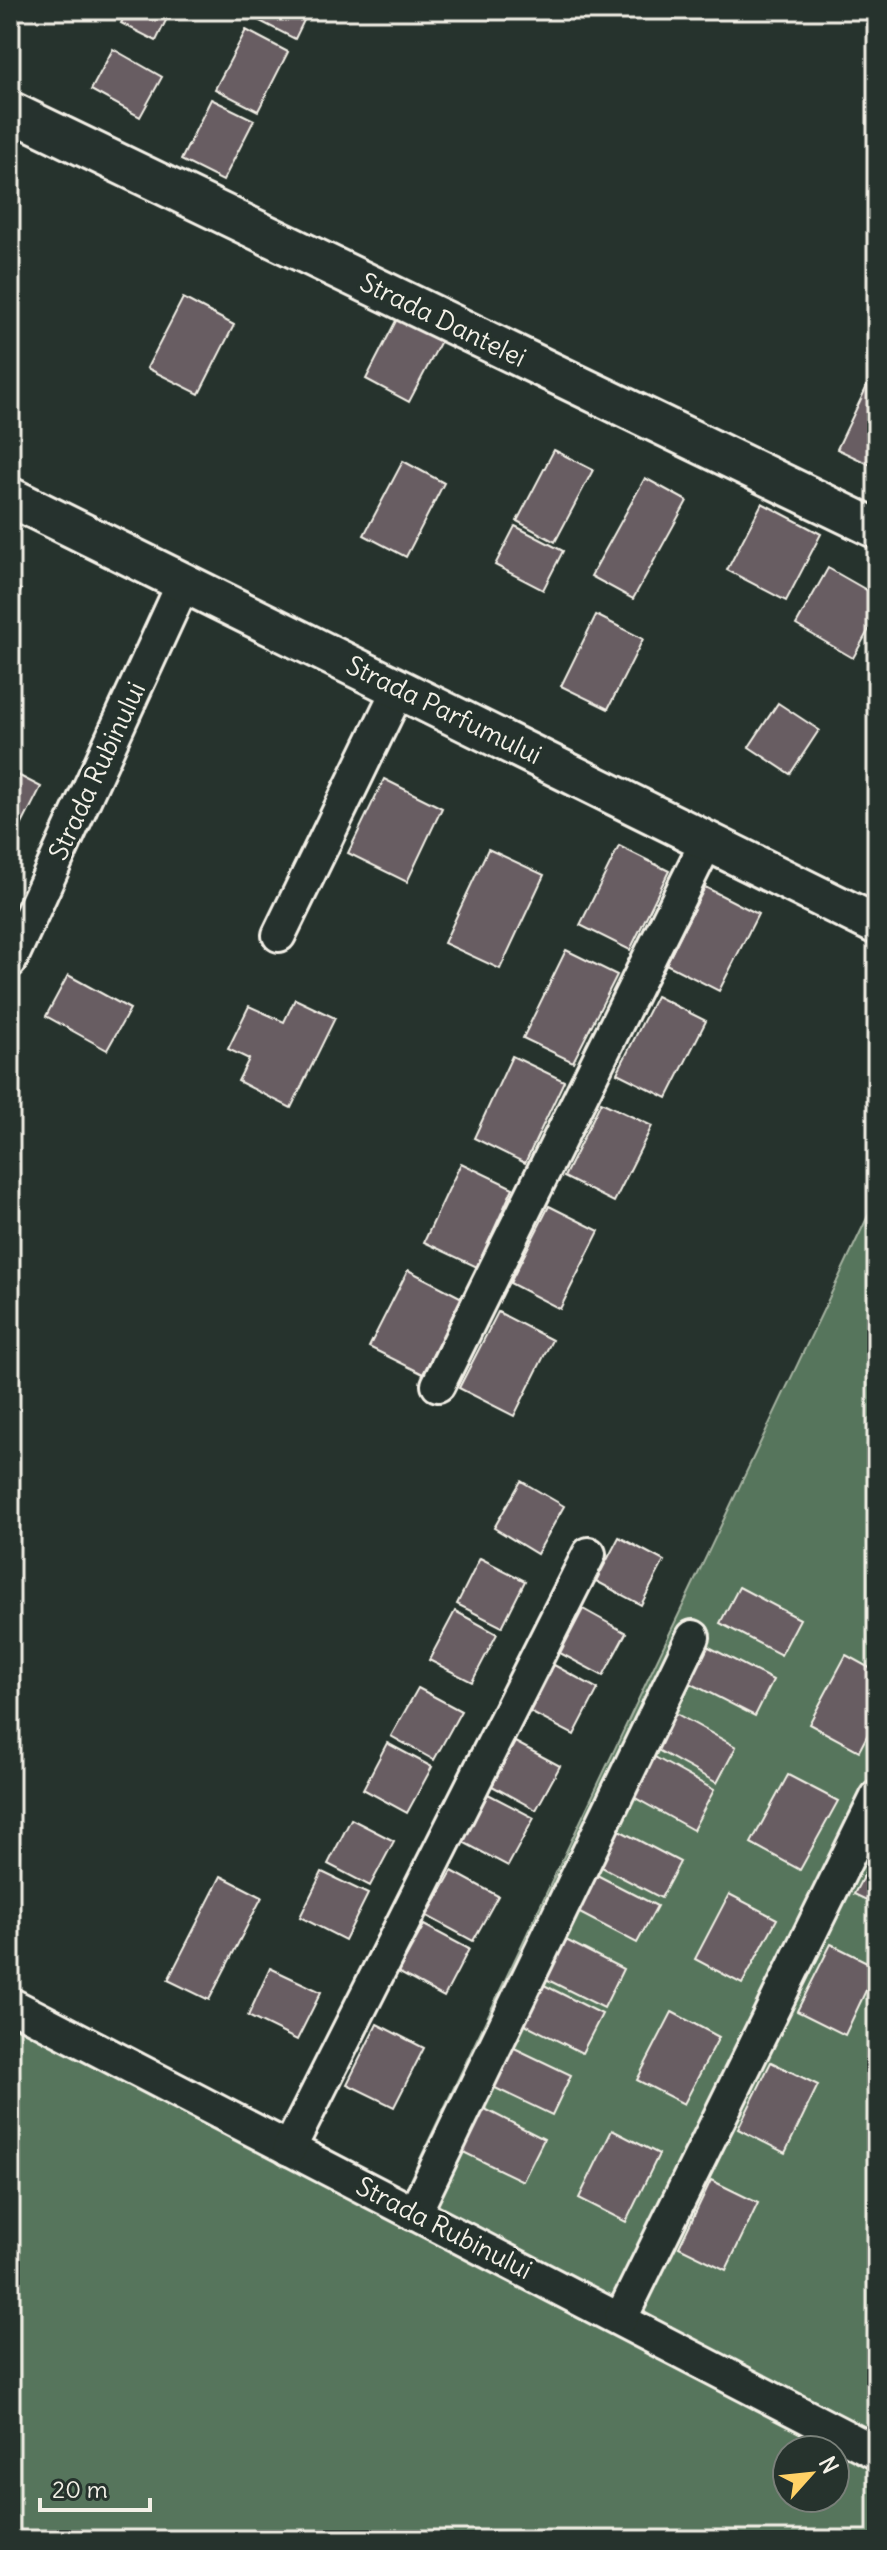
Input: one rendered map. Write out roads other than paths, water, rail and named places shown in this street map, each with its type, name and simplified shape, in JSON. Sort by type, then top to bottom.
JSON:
[{"type":"street","name":"Strada Dantelei","points":[[10,111],[877,529]]},
{"type":"street","name":"Strada Parfumului","points":[[10,497],[877,925]]},
{"type":"street","name":"Strada Rubinului","points":[[10,961],[184,582]]},
{"type":"street","points":[[279,935],[399,688]]},
{"type":"street","points":[[438,1385],[707,841]]},
{"type":"street","points":[[289,2149],[589,1554]]},
{"type":"street","points":[[414,2214],[693,1637]]},
{"type":"street","points":[[621,2318],[877,1797]]},
{"type":"street","name":"Strada Rubinului","points":[[10,2004],[877,2453]]}]
